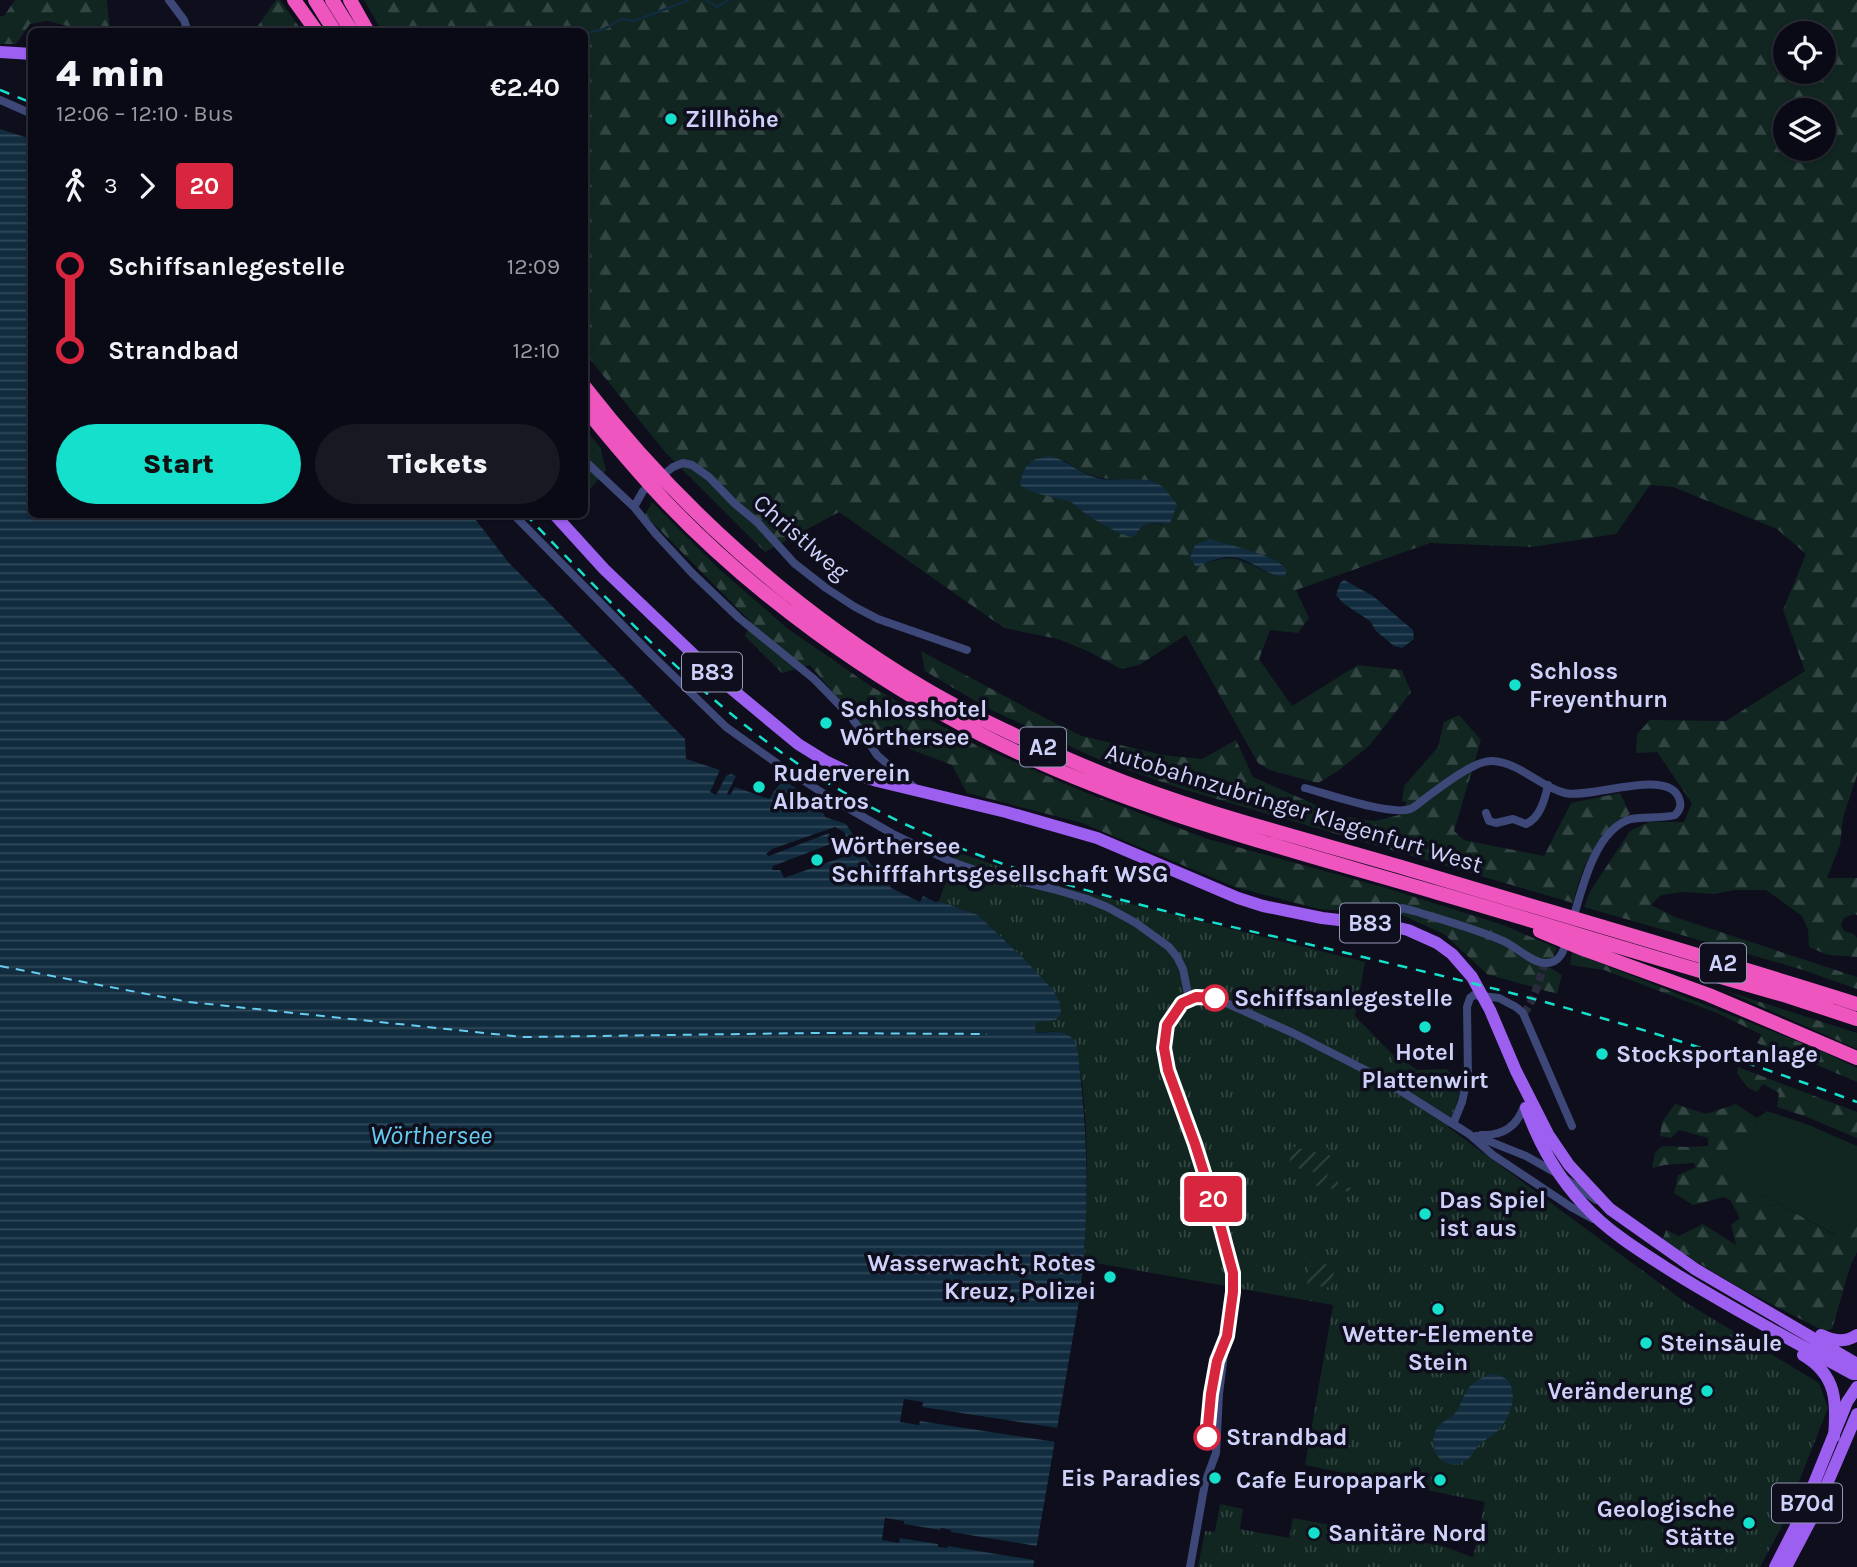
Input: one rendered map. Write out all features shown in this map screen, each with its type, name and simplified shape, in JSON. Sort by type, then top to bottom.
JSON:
[{"type":"highway","points":[[294,0],[314,28]]},
{"type":"highway","points":[[315,0],[332,28]]},
{"type":"highway","points":[[343,4],[351,28]]},
{"type":"highway","points":[[343,4],[364,28]]},
{"type":"highway","name":"Autobahnzubringer Klagenfurt West","points":[[588,391],[645,467]]},
{"type":"highway","name":"Autobahnzubringer Klagenfurt West","points":[[588,411],[645,467],[734,566],[817,633],[899,688],[984,736],[1101,787],[1166,810],[1551,925]]},
{"type":"highway","name":"Autobahnzubringer Klagenfurt West","points":[[671,496],[823,621],[925,688],[981,719],[1102,773],[1551,925],[1857,1018]]},
{"type":"highway","points":[[1551,925],[1586,936],[1709,995],[1857,1058]]},
{"type":"highway","name":"Autobahnzubringer Klagenfurt West","points":[[1586,936],[1857,1004]]},
{"type":"main road","points":[[0,52],[28,54]]},
{"type":"main road","name":"B83","points":[[558,518],[604,569],[716,676],[798,744],[827,762],[848,772],[1006,811],[1097,838],[1263,906],[1322,918],[1390,926],[1408,930],[1437,943],[1465,967],[1480,990],[1565,1176],[1695,1269],[1857,1364]]},
{"type":"main road","name":"B83","points":[[1516,1071],[1533,1128],[1583,1205],[1608,1228],[1709,1295],[1857,1374]]},
{"type":"main road","points":[[1709,1295],[1723,1309],[1821,1368],[1834,1394],[1833,1437]]},
{"type":"main road","points":[[1745,1299],[1832,1340],[1845,1340],[1857,1335]]},
{"type":"main road","name":"B70d","points":[[1776,1567],[1800,1518],[1847,1402],[1857,1387]]},
{"type":"main road","name":"B70d","points":[[1786,1567],[1815,1512],[1857,1414]]},
{"type":"main road","points":[[1815,1512],[1857,1430]]},
{"type":"street","points":[[169,0],[187,28]]},
{"type":"street","points":[[0,100],[28,112]]},
{"type":"street","name":"Christlweg","points":[[634,508],[643,491],[673,467],[683,463],[692,465],[709,477],[758,523],[794,563],[826,588],[878,619],[967,650]]},
{"type":"street","points":[[588,464],[739,618],[814,679],[852,718],[877,755],[917,790]]},
{"type":"street","points":[[517,518],[726,727],[832,799],[893,834],[952,862],[1087,899],[1136,923],[1169,947],[1177,957],[1183,969],[1189,999]]},
{"type":"street","points":[[1306,788],[1397,811],[1411,809],[1451,779],[1491,760],[1507,764],[1561,792],[1577,795],[1655,784],[1675,791],[1681,803],[1680,810],[1675,815],[1631,820],[1619,825],[1605,840],[1587,873],[1562,954],[1555,961],[1538,961],[1503,941],[1402,908],[1395,914],[1390,926]]},
{"type":"street","points":[[1486,813],[1489,821],[1496,823],[1513,819],[1526,824],[1533,821],[1546,797],[1548,785]]},
{"type":"street","points":[[1453,1124],[1468,1076],[1467,1007],[1474,995],[1499,998],[1523,1013],[1572,1126]]},
{"type":"street","points":[[1190,1567],[1205,1483],[1216,1453],[1218,1405],[1233,1273],[1195,1144],[1165,1060],[1165,1036],[1171,1018],[1182,1003],[1196,997],[1215,998],[1293,1033],[1379,1077],[1469,1134],[1493,1155],[1545,1190],[1608,1228]]},
{"type":"street","points":[[1469,1134],[1488,1135],[1503,1132],[1513,1126],[1525,1104]]},
{"type":"street","points":[[1469,1134],[1526,1156],[1565,1176],[1561,1187],[1545,1190]]},
{"type":"green space","points":[[15,0],[107,0],[110,28],[76,28],[47,21],[30,24],[16,44],[0,44],[0,16],[4,16]]},
{"type":"green space","points":[[276,0],[280,0],[300,28],[256,28]]},
{"type":"green space","points":[[364,0],[1857,0],[1857,775],[1843,818],[1840,845],[1827,878],[1857,878],[1857,915],[1844,918],[1841,925],[1844,931],[1857,938],[1857,957],[1828,955],[1809,947],[1808,929],[1802,916],[1766,890],[1735,890],[1714,894],[1683,892],[1661,895],[1651,905],[1675,917],[1857,977],[1857,989],[1800,969],[1584,907],[1591,890],[1630,831],[1649,822],[1684,822],[1692,803],[1657,752],[1636,753],[1637,734],[1650,720],[1726,721],[1805,671],[1783,610],[1806,554],[1777,529],[1673,487],[1650,485],[1616,534],[1532,547],[1430,543],[1296,590],[1309,618],[1298,633],[1270,630],[1259,659],[1292,706],[1358,665],[1402,670],[1411,692],[1370,745],[1338,771],[1318,783],[1269,770],[1258,763],[1186,635],[1139,665],[1121,669],[1058,639],[1004,628],[839,512],[765,552],[665,452],[588,357],[588,28],[380,28]],"holes":[[[1065,461],[1092,476],[1139,480],[1163,525],[1147,524],[1141,527],[1136,535],[1119,533],[1088,516],[1071,502],[1054,497],[1028,463]],[[1236,547],[1283,564],[1266,572],[1246,562],[1225,558],[1196,567]]]},
{"type":"green space","points":[[588,433],[600,447],[606,470],[590,489]]},
{"type":"green space","points":[[652,502],[718,568],[787,628],[872,687],[974,744],[1084,792],[1208,839],[1386,888],[1503,925],[1557,948],[1549,967],[1562,975],[1557,994],[1487,974],[1444,934],[1404,916],[1384,910],[1371,913],[1319,909],[1235,887],[1082,823],[967,793],[952,765],[867,733],[810,665],[782,673],[745,636],[751,622],[645,515]]},
{"type":"green space","points":[[921,651],[1082,736],[1163,755],[1202,759],[1236,740],[1253,777],[1340,816],[1375,821],[1399,815],[1407,802],[1402,801],[1404,786],[1438,747],[1444,722],[1459,715],[1481,740],[1454,831],[1464,840],[1544,856],[1571,803],[1620,793],[1630,814],[1607,834],[1592,852],[1581,874],[1573,903],[1179,788],[1100,760],[987,708],[925,671]]},
{"type":"green space","points":[[956,852],[1063,887],[1365,962],[1355,1016],[1396,1058],[1417,1070],[1446,1069],[1462,1082],[1448,1127],[1685,1302],[1819,1383],[1828,1408],[1780,1530],[1760,1567],[1198,1567],[1205,1531],[1215,1532],[1220,1504],[1243,1509],[1240,1529],[1289,1538],[1293,1518],[1442,1546],[1473,1557],[1485,1502],[1305,1465],[1333,1305],[1084,1261],[1087,1179],[1085,1121],[1074,1040],[1061,1033],[1036,1033],[1035,1023],[1056,1020],[1024,959],[978,915],[939,901]]},
{"type":"green space","points":[[1572,952],[1819,1050],[1857,1068],[1857,1082],[1757,1043],[1762,1035],[1717,1013],[1604,970],[1570,965]]},
{"type":"green space","points":[[1726,991],[1857,1033],[1857,1049]]},
{"type":"green space","points":[[1738,1067],[1857,1112],[1857,1138],[1777,1107],[1779,1093],[1763,1084],[1757,1092],[1747,1087],[1737,1073]]},
{"type":"green space","points":[[1675,1104],[1706,1114],[1736,1104],[1757,1118],[1752,1139],[1738,1149],[1726,1175],[1835,1235],[1857,1219],[1857,1252],[1832,1329],[1824,1331],[1742,1289],[1662,1241],[1666,1230],[1679,1236],[1703,1224],[1736,1245],[1731,1225],[1740,1218],[1730,1200],[1724,1197],[1693,1205],[1674,1193],[1678,1175],[1696,1167],[1694,1163],[1652,1168],[1655,1153],[1662,1146],[1708,1146],[1708,1138],[1679,1130],[1671,1138],[1660,1136],[1662,1122]]},
{"type":"green space","points":[[1767,1111],[1809,1125],[1857,1146],[1857,1219],[1836,1235],[1726,1175],[1738,1149],[1752,1139],[1757,1118]]},
{"type":"green space","points":[[1311,1144],[1314,1145],[1314,1152],[1318,1153],[1322,1147],[1328,1148],[1328,1155],[1331,1156],[1327,1177],[1338,1179],[1338,1185],[1356,1189],[1356,1193],[1312,1185],[1314,1172],[1289,1164],[1293,1147],[1306,1150]]},
{"type":"green space","points":[[1311,1262],[1335,1266],[1331,1288],[1307,1284]]},
{"type":"water","name":"Wörthersee","points":[[0,129],[28,138],[28,518],[474,518],[509,563],[685,739],[686,759],[720,770],[710,792],[716,795],[726,776],[731,774],[736,776],[727,794],[730,795],[735,787],[769,799],[785,781],[820,805],[825,817],[846,824],[854,836],[847,838],[844,832],[835,827],[772,849],[766,854],[769,856],[829,833],[833,843],[773,866],[772,870],[780,870],[784,878],[852,854],[849,844],[857,841],[869,862],[891,888],[920,902],[923,896],[978,915],[1053,990],[1060,1003],[1061,1014],[1056,1020],[1035,1023],[1036,1033],[1064,1033],[1072,1038],[1077,1050],[1085,1132],[1086,1220],[1078,1308],[1033,1567],[0,1567]]},
{"type":"water","points":[[1051,456],[1097,478],[1139,479],[1156,483],[1165,489],[1177,505],[1170,523],[1147,524],[1130,537],[1088,516],[1071,502],[1032,492],[1020,485],[1029,463]]},
{"type":"water","points":[[1210,539],[1273,560],[1287,570],[1284,577],[1230,557],[1196,567],[1190,558],[1195,545]]},
{"type":"water","points":[[1344,580],[1373,596],[1413,630],[1414,639],[1402,648],[1394,646],[1376,631],[1370,621],[1344,604],[1336,595],[1340,583]]},
{"type":"water","points":[[1490,1374],[1507,1380],[1511,1387],[1513,1394],[1510,1412],[1501,1427],[1480,1444],[1467,1460],[1447,1463],[1438,1456],[1433,1444],[1436,1430],[1457,1410],[1471,1386]]},
{"type":"pier","points":[[904,1399],[923,1402],[922,1407],[1058,1428],[1056,1442],[920,1421],[919,1425],[900,1422]]},
{"type":"pier","points":[[885,1518],[904,1521],[904,1524],[1037,1546],[1034,1560],[948,1546],[938,1547],[938,1544],[900,1538],[899,1543],[882,1540]]},
{"type":"waterway","points":[[588,33],[604,29],[621,19],[634,21],[689,0]]},
{"type":"waterway","points":[[706,0],[717,7],[728,0]]},
{"type":"ferry route","points":[[0,966],[189,1002],[523,1037],[815,1033],[987,1034]]},
{"type":"tunnel","points":[[1523,1013],[1533,998],[1545,963]]},
{"type":"railway","points":[[0,90],[28,101]]},
{"type":"railway","points":[[529,518],[675,665],[756,734],[845,793],[906,824],[968,851],[1032,874],[1164,911],[1559,1006],[1723,1055],[1857,1102]]},
{"type":"bus line","name":"20","points":[[1207,1437],[1217,1361],[1227,1336],[1233,1273],[1195,1144],[1168,1070],[1164,1048],[1167,1025],[1182,1003],[1196,997],[1215,998]]},
{"type":"place","name":"Zillhöhe","points":[[671,119]]},
{"type":"place","name":"Schloss Freyenthurn","points":[[1515,685]]},
{"type":"place","name":"Schlosshotel Wörthersee","points":[[826,723]]},
{"type":"place","name":"Ruderverein Albatros","points":[[759,787]]},
{"type":"place","name":"Wörthersee Schifffahrtsgesellschaft WSG","points":[[817,860]]},
{"type":"place","name":"Schiffsanlegestelle","points":[[1215,998]]},
{"type":"place","name":"Hotel Plattenwirt","points":[[1425,1027]]},
{"type":"place","name":"Stocksportanlage","points":[[1602,1054]]},
{"type":"place","name":"Das Spiel ist aus","points":[[1425,1214]]},
{"type":"place","name":"Wasserwacht, Rotes Kreuz, Polizei","points":[[1110,1277]]},
{"type":"place","name":"Wetter-Elemente Stein","points":[[1438,1309]]},
{"type":"place","name":"Steinsäule","points":[[1646,1343]]},
{"type":"place","name":"Veränderung","points":[[1707,1391]]},
{"type":"place","name":"Strandbad","points":[[1207,1437]]},
{"type":"place","name":"Eis Paradies","points":[[1215,1478]]},
{"type":"place","name":"Cafe Europapark","points":[[1440,1480]]},
{"type":"place","name":"Geologische Stätte","points":[[1749,1523]]},
{"type":"place","name":"Sanitäre Nord","points":[[1314,1533]]}]
